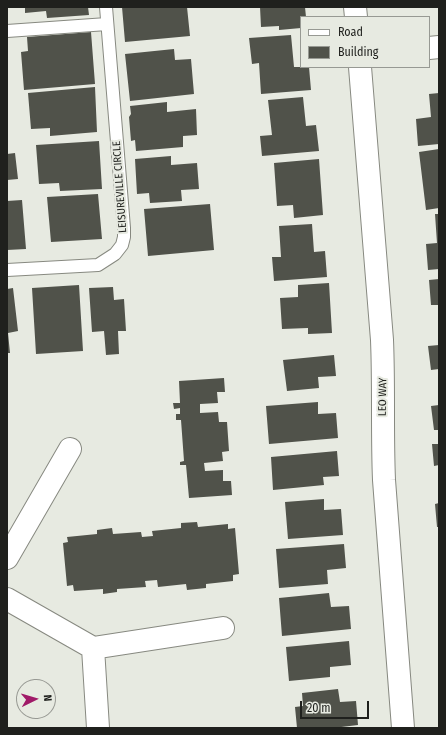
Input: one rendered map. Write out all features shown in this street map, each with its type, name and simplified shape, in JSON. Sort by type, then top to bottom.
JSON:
[{"type":"street","name":"LEO WAY","points":[[360,68],[382,340],[384,384],[382,441],[384,480],[404,728]]},
{"type":"street","points":[[7,558],[70,449]]},
{"type":"street","points":[[7,599],[93,648],[223,628]]},
{"type":"street","points":[[93,648],[98,728]]},
{"type":"lane","name":"LEISUREVILLE CIRCLE","points":[[7,270],[98,265],[115,254],[122,245],[124,228],[106,7]]},
{"type":"lane","points":[[7,31],[107,24]]},
{"type":"building","points":[[25,7],[88,7],[89,15],[47,18],[46,11],[25,13]]},
{"type":"building","points":[[122,7],[187,7],[190,36],[125,42]]},
{"type":"building","points":[[260,7],[305,7],[306,16],[300,16],[300,28],[279,30],[279,26],[261,27]]},
{"type":"building","points":[[91,32],[95,84],[24,90],[21,52],[28,51],[27,37]]},
{"type":"building","points":[[291,35],[294,67],[309,68],[311,90],[261,94],[259,63],[252,64],[249,38]]},
{"type":"building","points":[[174,49],[175,60],[191,59],[194,94],[130,101],[125,54]]},
{"type":"building","points":[[95,87],[97,132],[50,136],[50,128],[31,129],[28,93]]},
{"type":"building","points":[[439,93],[439,144],[418,146],[416,119],[431,117],[429,94]]},
{"type":"building","points":[[303,97],[306,126],[316,125],[319,151],[262,156],[260,136],[272,135],[268,100]]},
{"type":"building","points":[[167,102],[167,112],[196,109],[197,135],[183,136],[183,147],[136,151],[135,140],[131,141],[129,117],[131,114],[130,106]]},
{"type":"building","points":[[99,141],[102,189],[60,191],[59,183],[39,184],[36,145]]},
{"type":"building","points":[[439,149],[439,208],[426,210],[419,152]]},
{"type":"building","points":[[15,153],[18,179],[7,180],[7,154]]},
{"type":"building","points":[[171,156],[171,165],[197,163],[199,189],[181,190],[182,201],[150,203],[149,193],[137,194],[135,159]]},
{"type":"building","points":[[319,159],[323,215],[294,218],[293,205],[277,206],[274,163]]},
{"type":"building","points":[[98,194],[102,239],[51,242],[47,197]]},
{"type":"building","points":[[22,200],[26,249],[7,250],[7,201]]},
{"type":"building","points":[[210,204],[214,250],[148,256],[144,209]]},
{"type":"building","points":[[435,214],[439,214],[439,269],[428,270],[426,244],[437,243]]},
{"type":"building","points":[[312,224],[314,252],[325,251],[327,277],[274,281],[272,257],[281,257],[279,226]]},
{"type":"building","points":[[439,279],[439,305],[431,305],[429,280]]},
{"type":"building","points":[[329,283],[332,333],[308,334],[308,328],[282,329],[280,298],[298,297],[298,285]]},
{"type":"building","points":[[79,285],[83,351],[36,354],[32,288]]},
{"type":"building","points":[[113,287],[114,300],[124,299],[126,331],[118,331],[119,354],[106,355],[104,331],[92,332],[89,288]]},
{"type":"building","points":[[13,288],[18,331],[8,333],[10,353],[7,353],[7,289]]},
{"type":"building","points":[[439,345],[439,369],[431,370],[428,346]]},
{"type":"building","points":[[334,355],[336,376],[318,377],[319,388],[287,391],[283,360]]},
{"type":"building","points":[[224,378],[225,392],[217,392],[218,403],[200,404],[200,413],[218,412],[219,422],[227,422],[229,451],[222,452],[223,461],[204,463],[205,471],[223,470],[223,481],[231,481],[232,495],[189,498],[186,465],[180,465],[180,462],[184,461],[181,420],[176,420],[176,414],[180,414],[180,408],[174,409],[173,403],[180,403],[179,381]]},
{"type":"building","points":[[318,402],[318,414],[336,413],[338,438],[269,444],[266,406]]},
{"type":"building","points":[[439,405],[439,430],[434,430],[431,406]]},
{"type":"building","points":[[432,444],[439,444],[439,465],[434,466]]},
{"type":"building","points":[[337,451],[339,476],[323,477],[324,485],[273,490],[271,457]]},
{"type":"building","points":[[324,499],[324,510],[341,509],[343,535],[288,539],[285,502]]},
{"type":"building","points":[[439,503],[439,527],[437,527],[435,504]]},
{"type":"building","points":[[197,522],[198,527],[228,524],[228,529],[235,528],[239,574],[233,575],[233,581],[206,584],[206,588],[187,590],[186,584],[158,587],[157,580],[145,581],[146,587],[117,589],[117,592],[103,594],[103,589],[74,591],[73,585],[67,586],[63,543],[68,542],[67,537],[97,534],[97,530],[112,528],[113,534],[141,532],[142,537],[153,536],[152,531],[181,528],[181,523]]},
{"type":"building","points":[[344,544],[346,568],[327,570],[328,584],[279,588],[276,549]]},
{"type":"building","points":[[329,593],[331,607],[349,606],[351,629],[282,636],[279,598]]},
{"type":"building","points":[[349,641],[351,665],[330,667],[330,677],[289,681],[286,647]]},
{"type":"building","points":[[338,689],[340,702],[356,701],[358,725],[333,728],[297,728],[295,707],[303,706],[302,693]]}]
